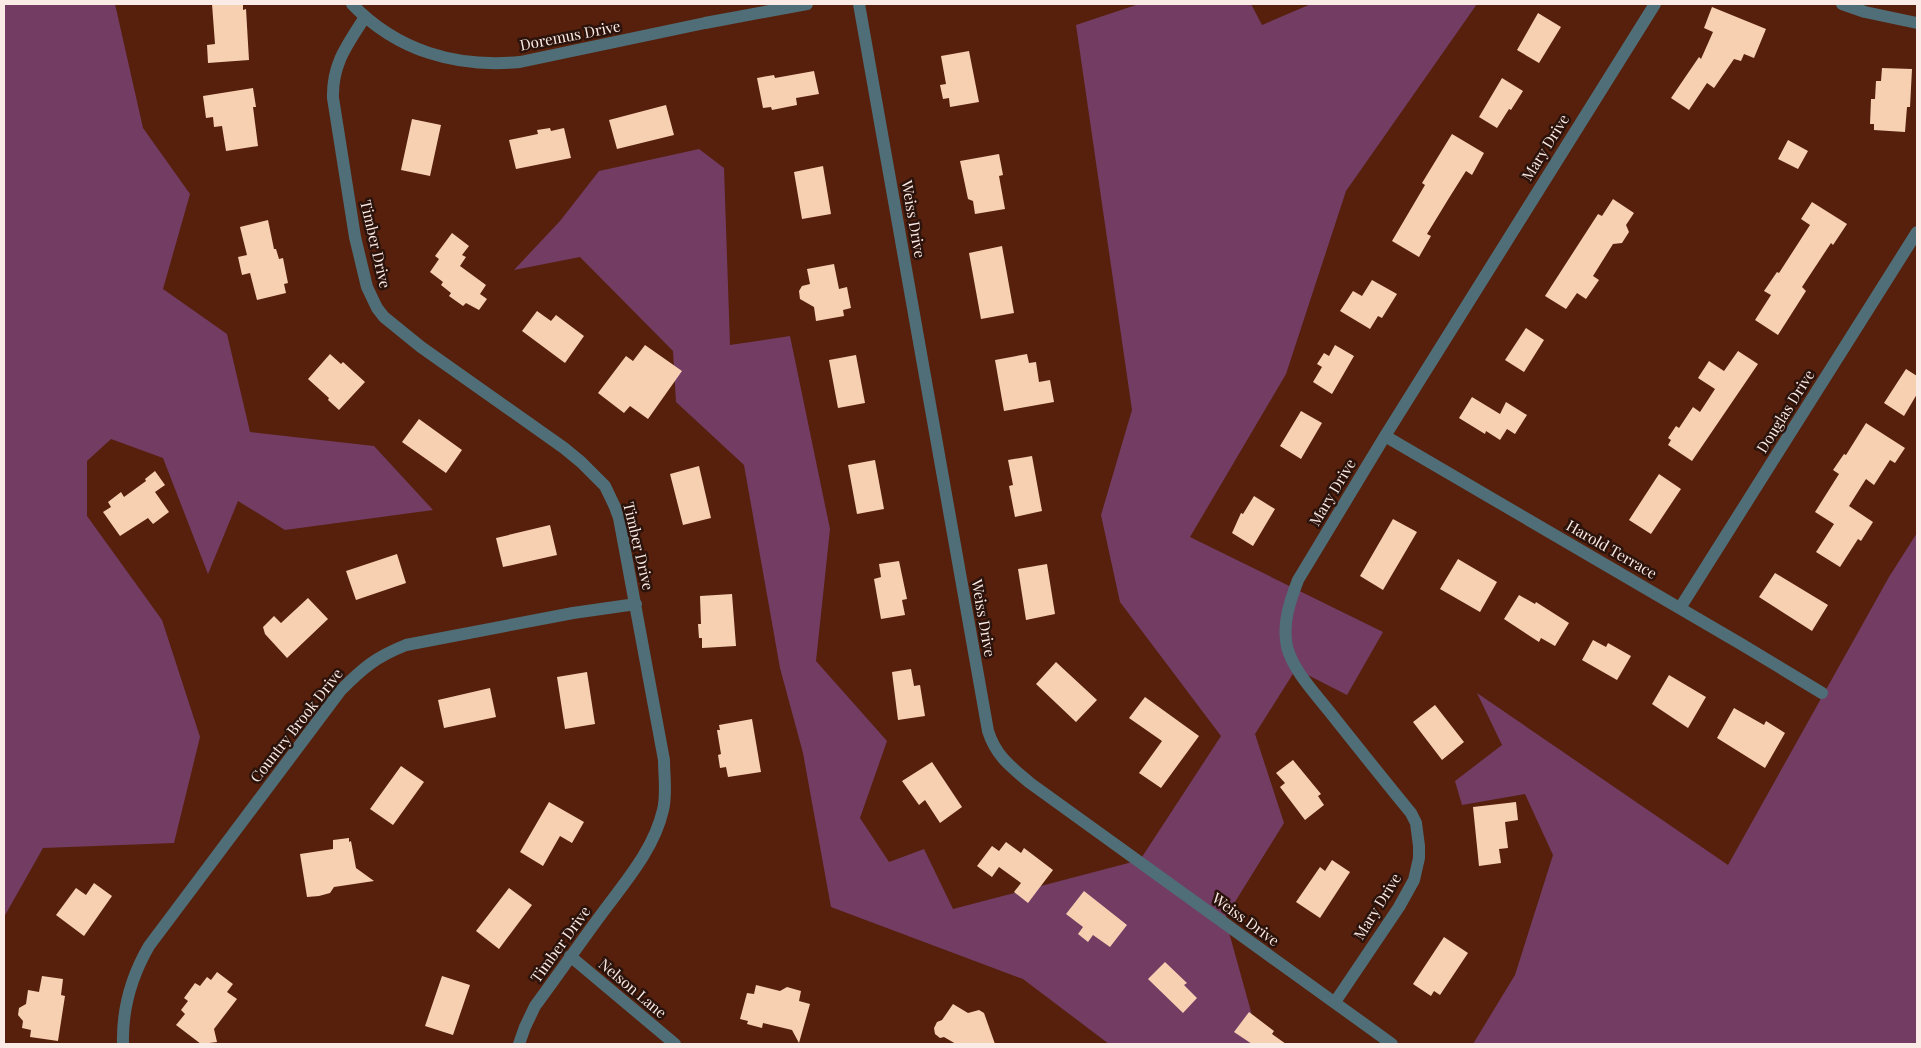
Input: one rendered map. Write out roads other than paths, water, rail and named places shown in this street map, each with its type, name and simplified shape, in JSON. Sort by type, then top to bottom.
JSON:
[{"type":"street","name":"Doremus Drive","points":[[352,4],[365,17],[383,30],[426,52],[455,61],[491,65],[529,61],[704,23],[807,4]]},
{"type":"street","name":"Weiss Drive","points":[[859,4],[991,742],[1004,761],[1030,783],[1392,1044]]},
{"type":"street","name":"Mary Drive","points":[[1335,1002],[1399,907],[1414,880],[1419,858],[1418,835],[1411,813],[1309,685],[1290,657],[1287,646],[1286,624],[1290,601],[1298,580],[1384,436],[1655,4]]},
{"type":"street","points":[[1842,4],[1865,12],[1917,23]]},
{"type":"street","name":"Timber Drive","points":[[365,17],[341,54],[334,75],[333,92],[355,237],[367,287],[384,316],[421,347],[564,448],[598,477],[605,486],[619,518],[664,760],[663,810],[656,832],[646,852],[535,1006],[519,1044]]},
{"type":"street","name":"Douglas Drive","points":[[1680,608],[1917,232]]},
{"type":"street","name":"Harold Terrace","points":[[1384,436],[1822,693]]},
{"type":"street","name":"Country Brook Drive","points":[[123,1044],[125,1010],[129,987],[137,966],[149,946],[341,690],[365,665],[385,653],[406,645],[573,613],[636,604]]},
{"type":"street","name":"Nelson Lane","points":[[570,956],[675,1044]]}]
